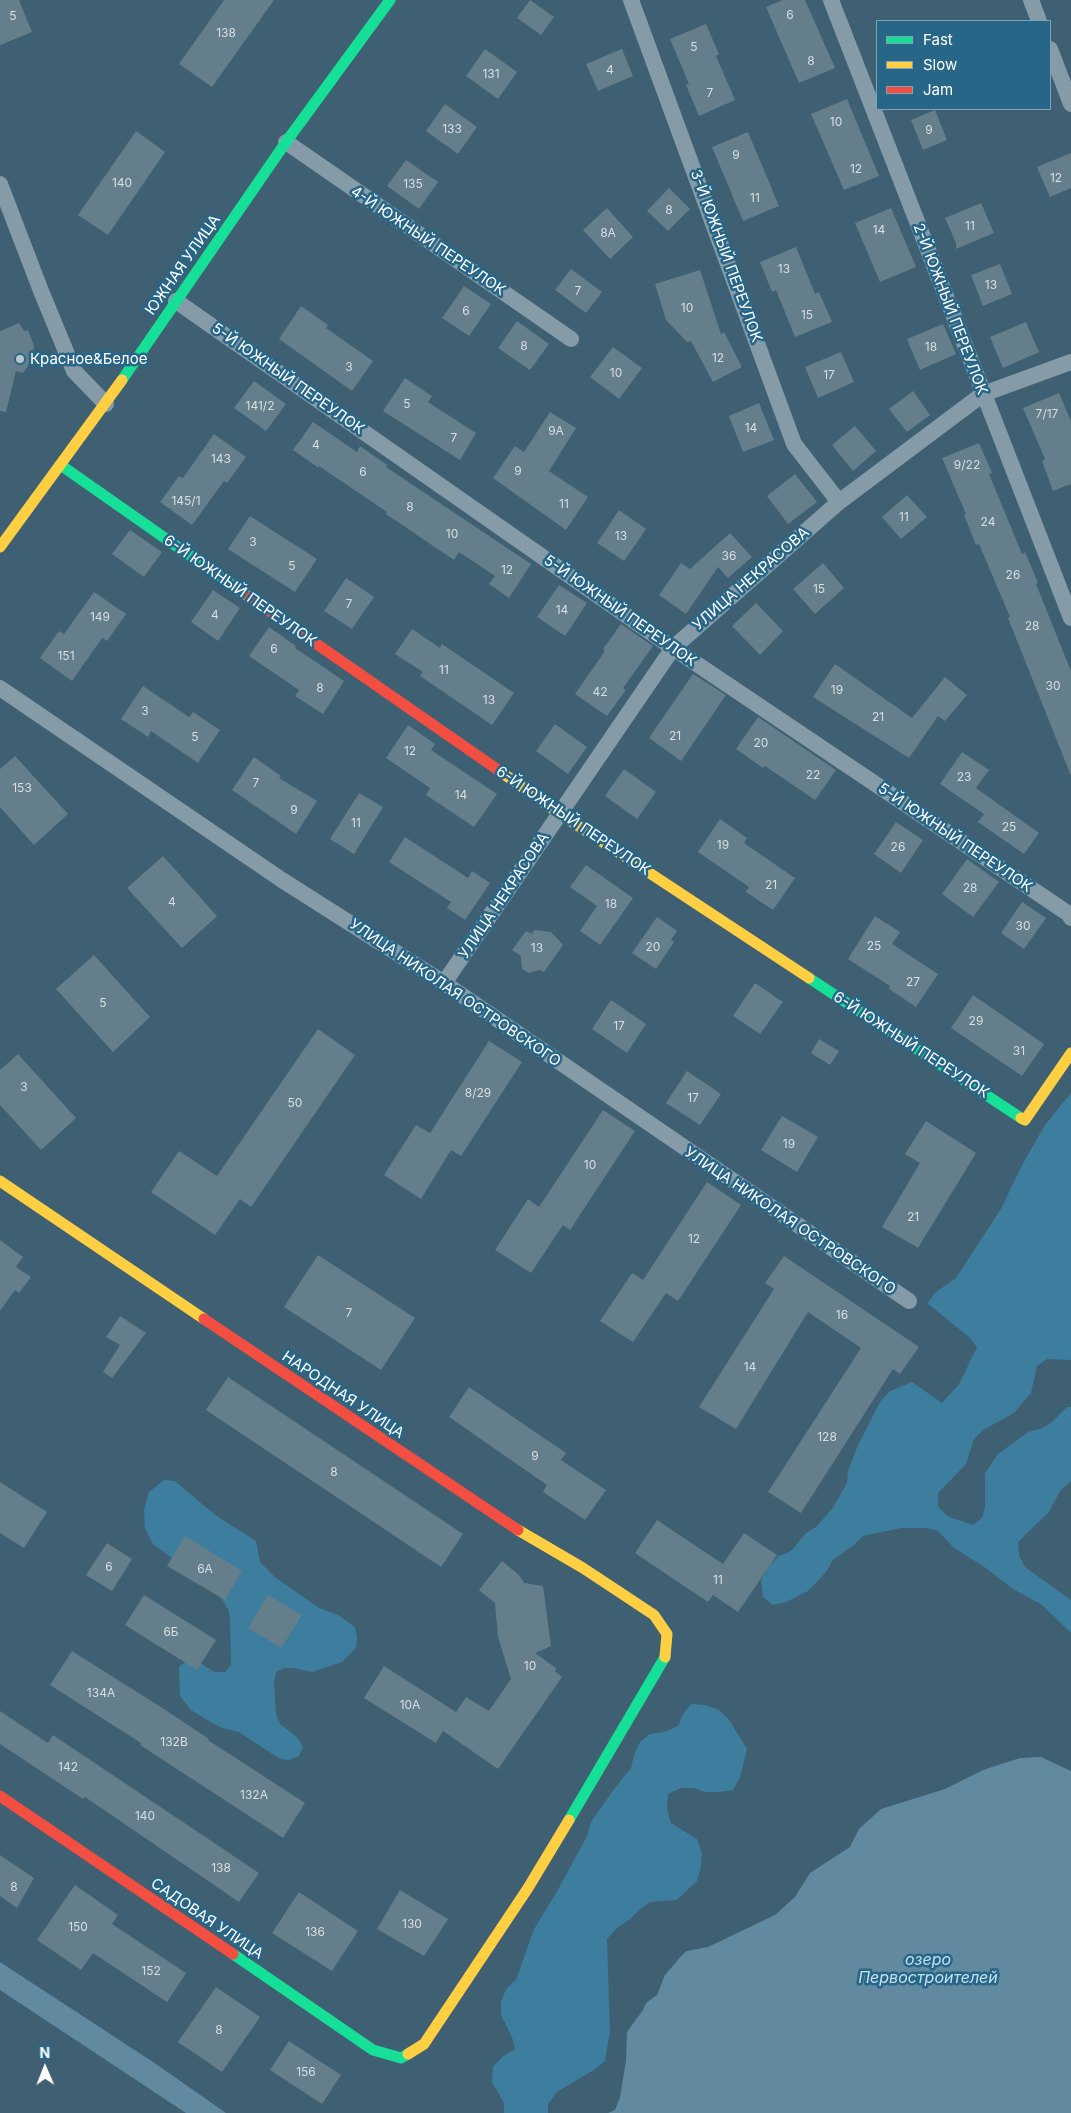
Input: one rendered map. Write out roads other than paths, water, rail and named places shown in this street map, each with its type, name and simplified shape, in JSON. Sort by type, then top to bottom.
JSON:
[{"type":"street","name":"ЮЖНАЯ УЛИЦА","points":[[0,547],[62,466],[286,142],[390,0]]},
{"type":"street","name":"3-Й ЮЖНЫЙ ПЕРЕУЛОК","points":[[631,0],[794,444],[839,502]]},
{"type":"street","name":"2-Й ЮЖНЫЙ ПЕРЕУЛОК","points":[[831,0],[1071,618]]},
{"type":"street","points":[[1031,0],[1039,20]]},
{"type":"street","points":[[1051,52],[1071,104]]},
{"type":"street","name":"4-Й ЮЖНЫЙ ПЕРЕУЛОК","points":[[286,142],[571,339]]},
{"type":"street","points":[[0,184],[40,290],[74,370],[106,404]]},
{"type":"street","name":"5-Й ЮЖНЫЙ ПЕРЕУЛОК","points":[[176,301],[673,648],[1070,916]]},
{"type":"street","name":"УЛИЦА НЕКРАСОВА","points":[[444,983],[673,648],[839,502],[983,394],[1071,362]]},
{"type":"street","name":"6-Й ЮЖНЫЙ ПЕРЕУЛОК","points":[[62,466],[560,814],[1025,1120],[1071,1053]]},
{"type":"street","name":"УЛИЦА НИКОЛАЯ ОСТРОВСКОГО","points":[[0,688],[282,880],[444,983],[909,1301]]},
{"type":"street","name":"НАРОДНАЯ УЛИЦА","points":[[0,1181],[498,1518],[583,1568],[654,1615],[667,1634],[665,1659],[528,1888],[424,2044],[401,2058]]},
{"type":"street","name":"САДОВАЯ УЛИЦА","points":[[0,1796],[373,2050],[401,2058]]},
{"type":"water","name":"озеро Первостроителей","points":[[1041,1757],[1071,1771],[1071,2113],[608,2113],[615,2110],[620,2097],[626,2061],[627,2032],[646,2003],[657,1995],[665,1975],[683,1954],[687,1951],[708,1947],[775,1915],[795,1897],[810,1873],[850,1847],[859,1829],[881,1809],[945,1789],[983,1770],[1020,1758]]},
{"type":"water","points":[[0,1962],[156,2064],[226,2113],[186,2113],[0,1990]]},
{"type":"place","name":"Красное&Белое","points":[[20,359]]}]
